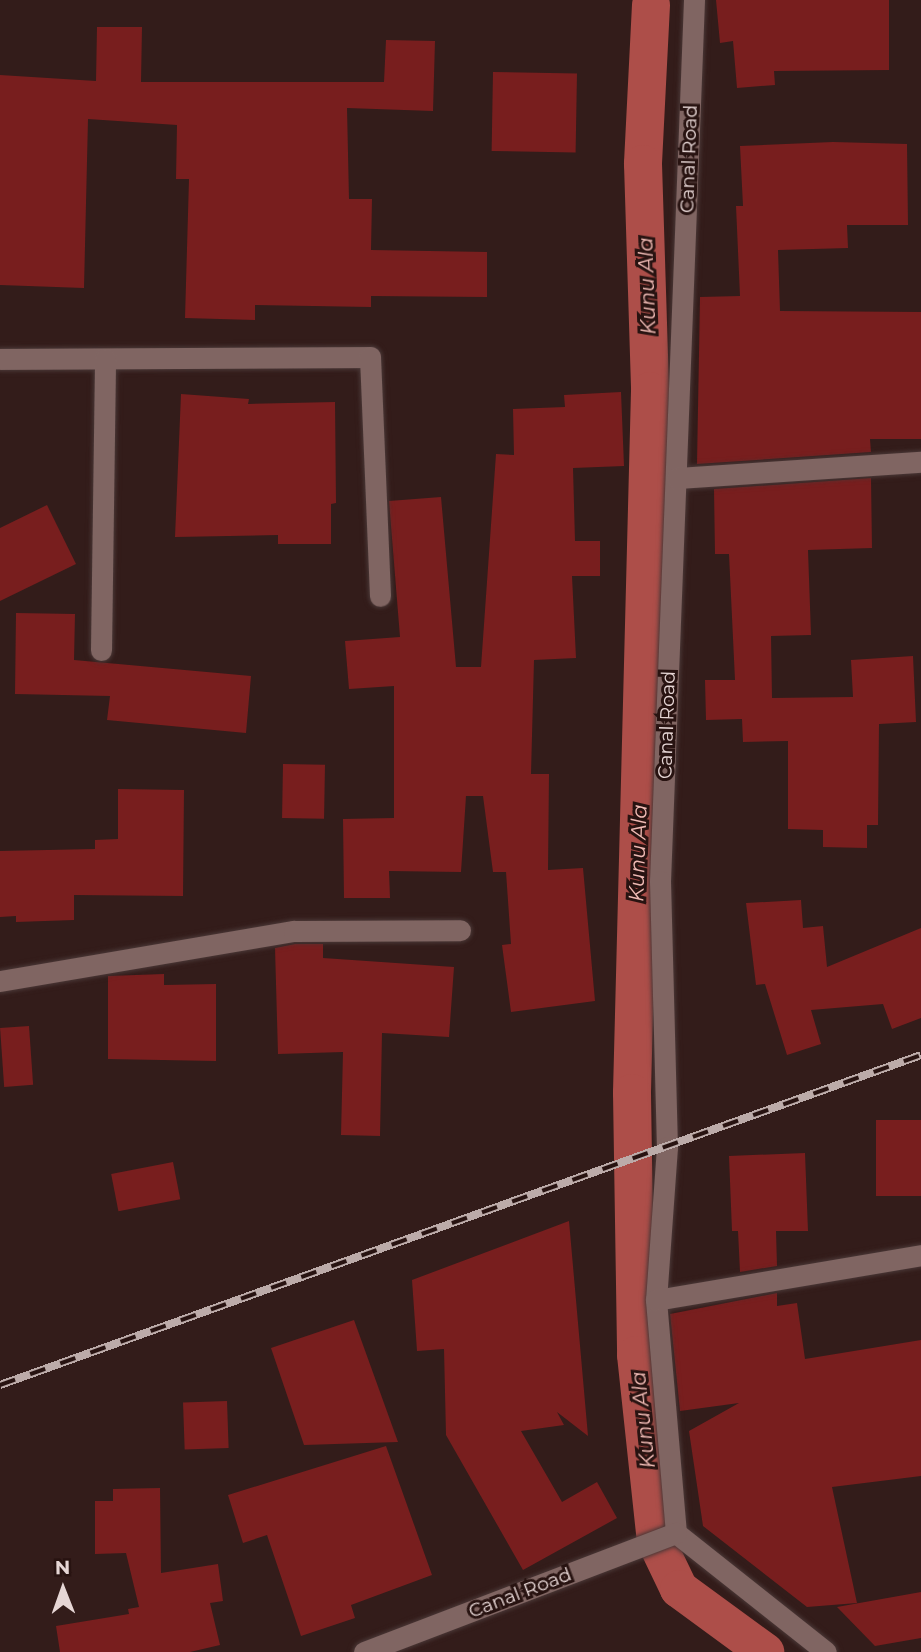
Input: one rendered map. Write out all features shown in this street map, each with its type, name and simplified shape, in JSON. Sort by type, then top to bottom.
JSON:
[{"type":"street","name":"Canal Road","points":[[364,1652],[676,1533],[656,1300],[667,1147],[660,881],[694,0]]},
{"type":"street","points":[[0,359],[370,357],[380,596]]},
{"type":"street","points":[[101,650],[105,359]]},
{"type":"street","points":[[677,478],[921,463]]},
{"type":"street","points":[[0,981],[295,931],[460,930]]},
{"type":"street","points":[[656,1300],[921,1255]]},
{"type":"street","points":[[676,1533],[826,1652]]},
{"type":"building","points":[[716,0],[889,0],[889,70],[774,71],[775,85],[737,88],[733,41],[720,43]]},
{"type":"building","points":[[97,27],[142,27],[141,82],[384,82],[386,40],[435,41],[433,111],[347,108],[349,199],[372,199],[371,250],[487,252],[487,297],[371,296],[371,307],[255,305],[255,320],[185,318],[189,179],[176,179],[177,125],[88,119],[84,288],[0,285],[0,75],[96,81]]},
{"type":"building","points":[[493,72],[577,73],[576,152],[492,151]]},
{"type":"building","points":[[833,142],[907,144],[908,225],[847,225],[848,248],[778,250],[780,311],[921,312],[921,439],[870,439],[871,452],[697,464],[700,297],[740,296],[736,206],[743,206],[740,146]]},
{"type":"building","points":[[621,392],[624,466],[573,468],[575,541],[600,541],[600,576],[572,576],[576,658],[534,660],[531,774],[549,774],[548,870],[583,868],[595,1001],[511,1012],[502,945],[511,944],[506,872],[493,872],[483,796],[466,796],[461,872],[389,871],[390,898],[344,898],[343,819],[394,818],[394,686],[349,689],[345,641],[400,637],[389,501],[441,497],[456,667],[481,667],[496,454],[514,455],[513,409],[565,407],[564,395]]},
{"type":"building","points":[[181,394],[249,399],[248,404],[335,402],[336,503],[331,504],[331,544],[278,544],[278,535],[175,537]]},
{"type":"building","points":[[871,478],[872,548],[808,550],[811,635],[771,636],[772,698],[853,697],[851,660],[913,656],[916,722],[879,724],[878,825],[867,825],[867,848],[823,847],[823,830],[788,829],[788,741],[743,742],[742,719],[706,720],[705,680],[735,680],[729,554],[715,554],[714,489]]},
{"type":"building","points":[[47,505],[76,564],[0,601],[0,528]]},
{"type":"building","points":[[16,613],[75,614],[74,660],[251,676],[246,733],[107,720],[110,696],[15,694]]},
{"type":"building","points":[[283,764],[325,765],[324,819],[282,818]]},
{"type":"building","points":[[118,789],[184,790],[183,896],[74,895],[74,920],[16,922],[16,916],[0,917],[0,851],[95,849],[95,840],[118,839]]},
{"type":"building","points":[[801,900],[803,928],[823,926],[827,967],[921,928],[921,1018],[892,1029],[883,1004],[811,1010],[821,1044],[787,1055],[765,984],[756,985],[746,903]]},
{"type":"building","points":[[295,944],[323,944],[323,958],[454,967],[449,1037],[382,1033],[380,1136],[341,1135],[343,1052],[278,1054],[275,948]]},
{"type":"building","points":[[164,974],[164,985],[216,984],[216,1061],[108,1059],[108,976]]},
{"type":"building","points":[[29,1026],[33,1085],[4,1087],[0,1028]]},
{"type":"building","points":[[876,1120],[921,1120],[921,1196],[876,1196]]},
{"type":"building","points":[[805,1153],[808,1231],[776,1231],[777,1266],[740,1272],[738,1231],[732,1231],[729,1156]]},
{"type":"building","points":[[173,1162],[180,1199],[118,1211],[111,1174]]},
{"type":"building","points":[[569,1221],[588,1436],[557,1412],[564,1425],[521,1431],[562,1502],[597,1482],[617,1518],[523,1570],[446,1435],[444,1349],[417,1351],[412,1280]]},
{"type":"building","points":[[777,1293],[777,1306],[797,1303],[805,1359],[921,1340],[921,1476],[832,1487],[857,1603],[807,1607],[703,1526],[689,1431],[739,1403],[680,1411],[670,1314]]},
{"type":"building","points":[[354,1320],[398,1442],[304,1445],[271,1348]]},
{"type":"building","points":[[227,1401],[229,1448],[185,1450],[183,1403]]},
{"type":"building","points":[[386,1446],[432,1575],[351,1605],[355,1618],[301,1636],[267,1535],[243,1543],[228,1495]]},
{"type":"building","points":[[160,1488],[161,1573],[218,1564],[223,1601],[210,1603],[220,1645],[190,1652],[60,1652],[56,1626],[129,1614],[128,1609],[139,1607],[126,1553],[95,1554],[95,1501],[113,1501],[113,1489]]},
{"type":"building","points":[[921,1592],[921,1638],[875,1646],[837,1607]]},
{"type":"waterway","name":"Kunu Ala","points":[[651,5],[643,164],[650,391],[632,1093],[636,1355],[656,1541],[679,1589],[765,1652]]},
{"type":"railway","points":[[0,1385],[921,1055]]}]
